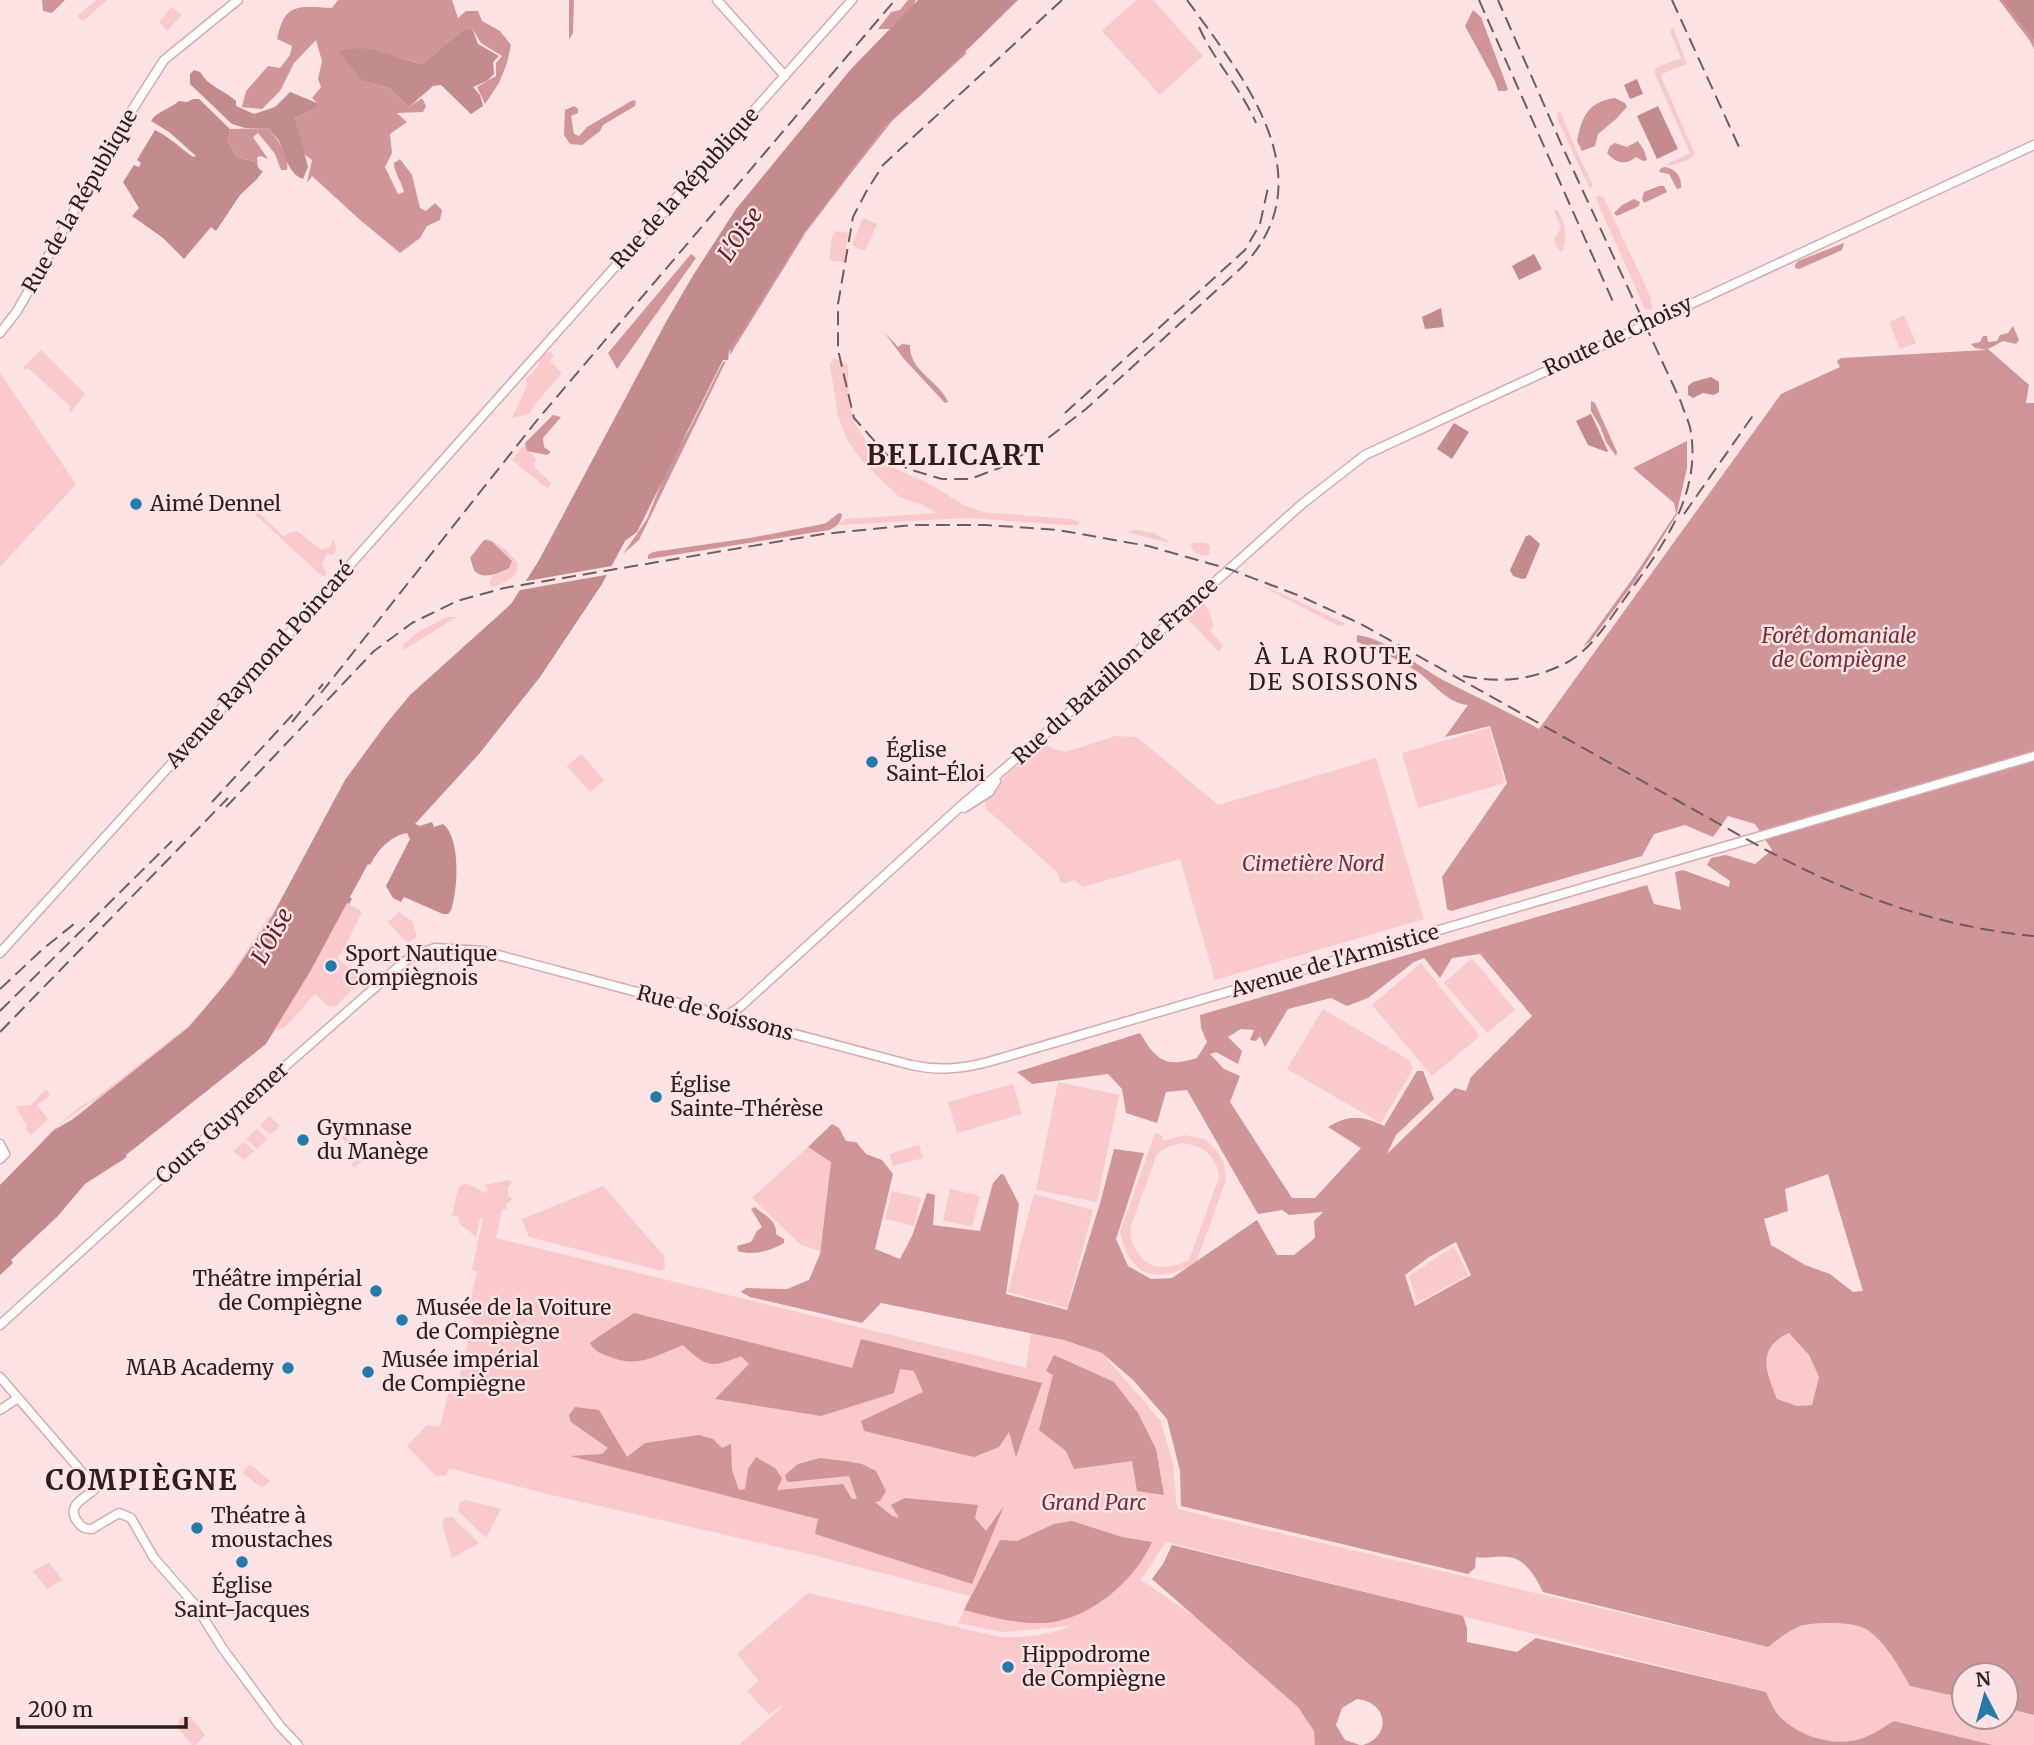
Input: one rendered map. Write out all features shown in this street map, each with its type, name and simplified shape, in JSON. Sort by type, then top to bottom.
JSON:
[{"type":"main road","name":"Rue de la République","points":[[0,333],[18,311],[127,118],[169,55],[182,48],[238,0]]},
{"type":"main road","points":[[717,0],[785,76]]},
{"type":"main road","name":"Rue de la République","points":[[518,375],[852,0]]},
{"type":"main road","name":"Route de Choisy","points":[[1229,569],[1326,483],[1375,448],[2034,145]]},
{"type":"main road","name":"Avenue Raymond Poincaré","points":[[0,953],[518,375]]},
{"type":"main road","name":"Rue du Bataillon de France","points":[[726,1016],[740,1007],[1229,569]]},
{"type":"main road","name":"Avenue de l'Armistice","points":[[965,1068],[2034,756]]},
{"type":"main road","name":"Cours Guynemer","points":[[0,1325],[258,1090],[404,962],[435,948],[461,949]]},
{"type":"main road","name":"Rue de Soissons","points":[[461,949],[488,953],[919,1067],[940,1070],[965,1068]]},
{"type":"main road","points":[[0,1144],[4,1148],[2,1156]]},
{"type":"main road","points":[[0,1377],[96,1489],[75,1505],[74,1516],[80,1526],[88,1530],[115,1514],[129,1515],[154,1558],[196,1606],[223,1649],[280,1726],[298,1745]]},
{"type":"main road","points":[[0,1410],[18,1398]]},
{"type":"green space","points":[[42,0],[65,0],[52,13],[43,11]]},
{"type":"green space","points":[[96,0],[107,0],[83,21],[77,16]]},
{"type":"green space","points":[[338,0],[452,0],[458,18],[466,11],[478,11],[482,21],[500,31],[511,45],[499,83],[485,104],[477,87],[496,76],[496,63],[502,56],[481,43],[472,28],[463,30],[422,64],[381,52],[353,48],[363,81],[389,88],[409,107],[422,98],[426,106],[423,112],[397,113],[407,122],[390,134],[392,153],[385,167],[398,194],[404,192],[394,167],[394,163],[400,159],[412,175],[420,208],[426,211],[435,203],[442,210],[440,220],[427,226],[420,238],[400,253],[312,176],[307,183],[312,160],[304,154],[295,118],[317,108],[317,103],[312,98],[321,87],[318,79],[322,61],[316,40],[294,63],[280,91],[262,109],[242,107],[246,91],[268,66],[280,68],[290,55],[292,46],[277,39],[284,18],[289,12],[302,7],[332,8]]},
{"type":"green space","points":[[569,0],[574,0],[573,33],[569,40]]},
{"type":"green space","points":[[908,0],[916,0],[912,8],[890,29],[878,29],[891,12],[900,10]]},
{"type":"green space","points":[[1136,0],[1153,0],[1203,56],[1160,95],[1102,31]]},
{"type":"green space","points":[[1999,0],[2007,0],[2034,34],[2034,49],[2030,41]]},
{"type":"green space","points":[[172,7],[182,15],[167,31],[159,22]]},
{"type":"green space","points":[[1473,10],[1481,17],[1508,89],[1506,91],[1498,91],[1465,26]]},
{"type":"green space","points":[[1673,27],[1687,64],[1662,74],[1661,77],[1695,154],[1688,160],[1669,166],[1667,164],[1690,153],[1654,72],[1656,68],[1681,58],[1670,31]]},
{"type":"green space","points":[[963,51],[967,53],[892,121],[851,173],[806,232],[730,355],[730,346],[800,232],[890,119]]},
{"type":"green space","points":[[1615,98],[1627,107],[1598,134],[1595,146],[1582,151],[1577,141],[1584,117],[1598,103]]},
{"type":"green space","points":[[633,100],[636,101],[635,106],[603,125],[600,131],[582,145],[570,144],[564,135],[565,110],[574,106],[578,109],[578,113],[571,116],[574,134],[579,136],[587,127]]},
{"type":"green space","points":[[1560,111],[1593,184],[1590,189],[1558,121],[1557,114]]},
{"type":"green space","points":[[268,128],[285,153],[287,170],[281,170],[275,154],[258,133],[253,137],[268,159],[257,157],[258,167],[254,161],[237,158],[228,141],[230,129]]},
{"type":"green space","points":[[1638,141],[1647,160],[1636,157],[1628,162],[1621,162],[1607,153],[1615,143],[1627,147]]},
{"type":"green space","points":[[1665,167],[1678,174],[1681,188],[1677,189],[1669,174],[1659,172]]},
{"type":"green space","points":[[1664,186],[1667,192],[1644,203],[1644,192]]},
{"type":"green space","points":[[1599,195],[1604,198],[1651,298],[1652,310],[1645,309],[1600,208],[1596,197]]},
{"type":"green space","points":[[1634,199],[1640,202],[1639,206],[1617,216],[1614,213],[1622,205]]},
{"type":"green space","points":[[1554,210],[1557,210],[1564,225],[1565,242],[1562,252],[1555,242],[1561,227]]},
{"type":"green space","points":[[863,218],[877,224],[865,251],[852,245]]},
{"type":"green space","points":[[836,231],[848,233],[844,262],[829,260],[832,237]]},
{"type":"green space","points":[[1844,243],[1842,250],[1799,269],[1795,268],[1798,261]]},
{"type":"green space","points":[[691,254],[696,258],[617,369],[608,353]]},
{"type":"green space","points":[[1904,315],[1916,343],[1900,349],[1889,322]]},
{"type":"green space","name":"Forêt domaniale de Compiègne","points":[[2013,326],[2019,340],[2016,344],[2003,341],[1988,349],[2029,385],[2026,403],[2034,403],[2034,1715],[2020,1712],[2020,1661],[1950,1661],[1950,1695],[1910,1686],[1883,1644],[1868,1631],[1855,1625],[1830,1623],[1800,1626],[1768,1647],[1543,1592],[1525,1565],[1509,1557],[1476,1557],[1475,1568],[1468,1574],[1181,1506],[1180,1471],[1167,1419],[1133,1380],[1102,1353],[1064,1340],[881,1303],[862,1323],[750,1297],[741,1292],[746,1288],[787,1289],[809,1280],[820,1254],[831,1162],[808,1147],[832,1124],[839,1128],[846,1141],[856,1142],[866,1154],[882,1160],[893,1174],[875,1249],[900,1259],[912,1236],[927,1193],[935,1195],[933,1225],[980,1231],[993,1183],[1001,1174],[1004,1175],[1019,1204],[1006,1294],[1067,1310],[1114,1149],[1144,1153],[1116,1239],[1128,1266],[1151,1279],[1172,1278],[1257,1220],[1277,1255],[1294,1255],[1315,1238],[1314,1221],[1323,1212],[1289,1215],[1282,1210],[1258,1214],[1187,1090],[1166,1092],[1157,1123],[1126,1113],[1122,1089],[1108,1074],[1032,1084],[1017,1072],[1140,1033],[1151,1050],[1162,1059],[1169,1062],[1186,1061],[1197,1058],[1207,1042],[1201,1028],[1200,1015],[1647,885],[1654,904],[1681,910],[1675,872],[1683,870],[1729,887],[1730,881],[1707,865],[1711,858],[1726,855],[1755,864],[1772,850],[1755,824],[1728,816],[1713,837],[1685,825],[1654,834],[1642,856],[1451,911],[1447,909],[1442,877],[1507,783],[1490,726],[1445,737],[1468,705],[1447,697],[1403,663],[1357,642],[1357,635],[1392,648],[1436,676],[1539,729],[1781,394],[1840,367],[1837,361],[1841,358],[1986,350],[1975,348],[1971,344],[1980,342],[1983,336],[1987,336],[1988,342],[1997,341],[2000,335],[2008,333]],"holes":[[[1480,954],[1532,1016],[1471,1077],[1466,1091],[1455,1088],[1387,1154],[1396,1135],[1434,1099],[1423,1071],[1417,1071],[1384,1126],[1369,1120],[1350,1118],[1328,1127],[1361,1148],[1315,1198],[1292,1198],[1230,1102],[1240,1076],[1224,1069],[1210,1054],[1216,1052],[1238,1064],[1242,1051],[1228,1037],[1241,1029],[1254,1030],[1250,1040],[1256,1041],[1260,1036],[1265,1047],[1288,1009],[1331,998],[1347,1006],[1368,998],[1414,962],[1424,958],[1440,978],[1452,958]],[[1828,1174],[1863,1291],[1853,1292],[1830,1274],[1805,1265],[1771,1245],[1764,1219],[1788,1211],[1785,1189]],[[1456,1242],[1471,1275],[1415,1306],[1405,1275]],[[1789,1333],[1809,1355],[1819,1377],[1812,1405],[1797,1406],[1777,1399],[1767,1370],[1766,1362],[1772,1346]]]},
{"type":"green space","points":[[884,332],[898,347],[902,344],[910,345],[914,362],[939,388],[948,402],[945,403],[904,359]]},
{"type":"green space","points":[[41,350],[85,394],[71,412],[70,406],[28,368],[26,370],[23,367]]},
{"type":"green space","points":[[550,351],[554,355],[550,361],[562,373],[529,414],[512,418],[528,383],[525,380],[537,367],[541,356]]},
{"type":"green space","points":[[834,358],[848,365],[854,423],[880,461],[935,487],[963,505],[982,512],[1070,519],[1079,522],[1077,525],[969,518],[837,525],[846,519],[936,513],[898,496],[863,462],[848,441],[838,416],[830,364]]},
{"type":"green space","points":[[726,361],[639,540],[623,554],[647,519],[669,464],[723,362]]},
{"type":"green space","points":[[0,373],[76,484],[0,567]]},
{"type":"green space","points":[[1591,401],[1595,403],[1617,452],[1616,456],[1591,411]]},
{"type":"green space","points":[[553,415],[561,417],[543,438],[544,447],[551,452],[547,455],[527,451],[525,443]]},
{"type":"green space","points":[[1687,441],[1687,468],[1676,516],[1636,580],[1591,641],[1583,647],[1676,513],[1674,503],[1633,468]]},
{"type":"green space","points":[[526,446],[536,459],[534,467],[551,483],[548,489],[512,460],[522,447]]},
{"type":"green space","points":[[250,495],[254,498],[257,511],[284,537],[297,531],[322,550],[329,548],[334,540],[336,550],[333,555],[327,553],[322,565],[327,573],[325,576],[249,509],[246,501]]},
{"type":"green space","points":[[839,513],[842,514],[840,522],[829,530],[648,559],[648,555],[653,552],[818,525],[826,523]]},
{"type":"green space","points":[[1137,530],[1154,533],[1171,543],[1126,532]]},
{"type":"green space","points":[[488,538],[505,549],[518,563],[513,577],[492,587],[489,584],[493,575],[503,572],[491,541],[484,540]]},
{"type":"green space","points":[[484,540],[491,541],[512,561],[509,568],[486,576],[474,570],[470,558]]},
{"type":"green space","points":[[1194,543],[1210,546],[1209,555],[1195,552],[1190,546]]},
{"type":"green space","points":[[1262,586],[1344,623],[1345,626],[1337,625]]},
{"type":"green space","points":[[1203,600],[1211,616],[1213,626],[1210,631],[1223,645],[1219,652],[1184,615]]},
{"type":"green space","points":[[447,617],[456,617],[404,650],[403,645],[418,632]]},
{"type":"green space","points":[[1489,728],[1505,783],[1418,808],[1402,753]]},
{"type":"green space","name":"Cimetière Nord","points":[[1115,736],[1137,737],[1218,805],[1376,758],[1424,919],[1215,980],[1180,859],[1083,887],[1074,880],[1061,882],[1057,872],[985,808],[985,799],[996,790],[997,784],[1043,743],[1066,752]]},
{"type":"green space","points":[[581,754],[604,780],[590,792],[567,766]]},
{"type":"green space","name":"Sport Nautique Compiègnois","points":[[347,903],[362,912],[337,958],[362,980],[335,1007],[328,1006],[315,994],[285,1027],[275,1030],[311,970]]},
{"type":"green space","points":[[399,912],[412,921],[417,936],[407,943],[388,922]]},
{"type":"green space","points":[[270,915],[272,917],[240,969],[197,1022],[43,1139],[79,1107],[94,1099],[186,1028],[218,994]]},
{"type":"green space","points":[[1472,958],[1515,1010],[1487,1033],[1444,983]]},
{"type":"green space","points":[[1421,963],[1480,1036],[1432,1076],[1372,1005]]},
{"type":"green space","points":[[1323,1009],[1409,1060],[1413,1069],[1381,1123],[1287,1069]]},
{"type":"green space","points":[[1058,1082],[1119,1095],[1097,1202],[1036,1190]]},
{"type":"green space","points":[[1013,1084],[1022,1114],[957,1133],[948,1102]]},
{"type":"green space","points":[[46,1089],[50,1095],[37,1105],[48,1119],[31,1135],[15,1106],[31,1105]]},
{"type":"green space","points":[[270,1116],[280,1126],[270,1135],[260,1125]]},
{"type":"green space","points":[[257,1129],[267,1139],[257,1149],[246,1139]]},
{"type":"green space","points":[[339,1130],[366,1158],[354,1168],[351,1164],[359,1157],[339,1135],[337,1137],[334,1134]]},
{"type":"green space","points":[[1155,1133],[1163,1136],[1162,1141],[1184,1135],[1205,1139],[1216,1150],[1224,1163],[1226,1180],[1196,1263],[1169,1273],[1147,1273],[1138,1268],[1131,1259],[1120,1232]],"holes":[[[1190,1144],[1203,1149],[1212,1157],[1219,1177],[1189,1260],[1168,1267],[1155,1266],[1143,1259],[1136,1250],[1131,1237],[1131,1226],[1157,1154],[1169,1146]]]},
{"type":"green space","points":[[244,1142],[254,1151],[244,1160],[233,1151]]},
{"type":"green space","points":[[919,1145],[923,1158],[893,1166],[889,1154]]},
{"type":"green space","points":[[808,1147],[831,1162],[820,1251],[801,1245],[752,1198]]},
{"type":"green space","name":"Grand Parc","points":[[509,1180],[512,1183],[508,1187],[508,1196],[512,1199],[506,1204],[507,1209],[502,1210],[496,1238],[1026,1368],[1031,1333],[1064,1340],[1102,1353],[1160,1420],[1173,1463],[1177,1509],[1767,1647],[1800,1626],[1830,1623],[1855,1625],[1868,1631],[1883,1644],[1910,1685],[1950,1695],[1950,1731],[2020,1731],[2020,1712],[2034,1715],[2034,1745],[1993,1745],[1895,1721],[1861,1739],[1840,1742],[1819,1739],[1799,1731],[1782,1719],[1766,1692],[1166,1542],[1141,1580],[1240,1648],[1332,1719],[1342,1745],[739,1745],[782,1707],[769,1715],[747,1691],[759,1681],[737,1654],[808,1593],[1000,1637],[1036,1636],[1070,1626],[1003,1632],[958,1623],[970,1596],[809,1554],[547,1494],[449,1468],[446,1476],[437,1477],[407,1446],[427,1425],[440,1427],[451,1382],[458,1383],[473,1320],[466,1318],[477,1272],[472,1270],[483,1218],[480,1218],[476,1237],[459,1223],[458,1216],[452,1216],[458,1188],[466,1183],[485,1193],[488,1189],[485,1185]]},
{"type":"green space","points":[[603,1186],[664,1256],[665,1268],[662,1271],[529,1237],[522,1219]]},
{"type":"green space","points":[[950,1189],[980,1196],[972,1227],[943,1220]]},
{"type":"green space","points":[[892,1191],[921,1198],[914,1226],[885,1219]]},
{"type":"green space","points":[[1034,1194],[1093,1210],[1067,1308],[1008,1292]]},
{"type":"green space","points":[[755,1207],[772,1222],[776,1234],[784,1239],[784,1243],[761,1252],[738,1251],[737,1246],[751,1242],[762,1227],[751,1209]]},
{"type":"green space","points":[[1454,1246],[1468,1275],[1417,1303],[1409,1276]]},
{"type":"green space","points":[[634,1313],[852,1368],[861,1339],[1042,1383],[1016,1457],[1009,1432],[999,1447],[974,1457],[864,1431],[861,1421],[923,1392],[914,1371],[900,1369],[894,1393],[821,1416],[715,1399],[749,1364],[741,1356],[723,1363],[710,1364],[683,1345],[646,1360],[628,1361],[605,1355],[590,1343]]},
{"type":"green space","points":[[1789,1333],[1809,1355],[1819,1377],[1812,1405],[1797,1406],[1777,1399],[1769,1379],[1766,1362],[1768,1353],[1779,1339]]},
{"type":"green space","points":[[1054,1355],[1114,1382],[1138,1413],[1156,1449],[1164,1495],[1137,1491],[1132,1461],[1074,1469],[1066,1451],[1039,1430],[1053,1375],[1046,1371]]},
{"type":"green space","points":[[575,1407],[599,1410],[627,1457],[645,1443],[699,1435],[713,1439],[722,1448],[731,1444],[732,1470],[739,1490],[745,1489],[748,1469],[756,1457],[775,1468],[782,1478],[777,1490],[843,1484],[852,1499],[857,1499],[849,1476],[789,1482],[786,1480],[785,1475],[798,1464],[820,1458],[862,1464],[876,1471],[886,1491],[880,1501],[875,1502],[892,1516],[899,1518],[891,1505],[905,1498],[978,1505],[975,1518],[986,1531],[1004,1506],[972,1584],[815,1534],[818,1519],[570,1456],[602,1454],[608,1448],[571,1422],[569,1415]]},
{"type":"green space","points":[[250,1464],[270,1481],[262,1488],[243,1473]]},
{"type":"green space","points":[[465,1500],[501,1509],[486,1538],[458,1511],[460,1502]]},
{"type":"green space","points":[[452,1517],[479,1543],[452,1558],[442,1523],[445,1518]]},
{"type":"green space","points":[[1072,1521],[1122,1537],[1152,1542],[1134,1571],[1122,1584],[1093,1607],[1061,1621],[1034,1623],[1003,1620],[964,1610],[1000,1540],[1017,1541],[1054,1524]]},
{"type":"green space","points":[[1172,1545],[1463,1616],[1467,1628],[1467,1642],[1517,1652],[1536,1638],[1766,1692],[1775,1710],[1790,1726],[1820,1739],[1840,1742],[1861,1739],[1894,1721],[1993,1745],[1363,1745],[1379,1734],[1382,1720],[1375,1706],[1357,1699],[1342,1708],[1336,1725],[1345,1740],[1360,1745],[1315,1745],[1314,1731],[1298,1707],[1152,1579]]},
{"type":"green space","points":[[49,1562],[62,1580],[47,1589],[33,1571]]},
{"type":"green space","points":[[191,1717],[205,1735],[196,1745],[192,1745],[178,1728],[179,1719]]},
{"type":"water","name":"L'Oise","points":[[918,0],[1018,0],[919,97],[886,124],[806,229],[729,351],[728,360],[723,360],[637,532],[625,541],[602,584],[540,677],[479,754],[415,824],[420,826],[432,822],[434,827],[443,824],[449,831],[456,865],[451,910],[448,914],[443,914],[404,897],[401,902],[393,898],[386,886],[410,839],[407,833],[390,840],[370,865],[368,864],[350,897],[352,899],[347,903],[311,970],[266,1044],[124,1159],[85,1184],[57,1217],[11,1260],[13,1263],[0,1275],[0,1185],[54,1130],[73,1119],[189,1027],[231,977],[271,918],[345,780],[386,724],[410,695],[511,604],[538,562],[666,322],[736,209],[851,69]]},
{"type":"water","points":[[2003,0],[2034,0],[2034,39],[2031,36]]},
{"type":"water","points":[[472,28],[478,44],[499,56],[493,62],[494,74],[487,81],[473,87],[480,95],[483,106],[471,114],[441,85],[433,86],[409,107],[389,88],[363,81],[339,52],[369,49],[422,64],[463,30]]},
{"type":"water","points":[[194,70],[236,101],[236,106],[254,114],[275,107],[290,92],[317,103],[317,108],[295,118],[308,167],[303,179],[290,168],[279,141],[268,128],[245,128],[232,124],[190,84],[190,74]]},
{"type":"water","points":[[1637,79],[1643,94],[1630,99],[1624,85]]},
{"type":"water","points":[[199,99],[230,129],[228,141],[237,158],[254,161],[263,171],[240,195],[216,231],[211,227],[184,259],[163,238],[132,216],[139,208],[123,182],[134,165],[139,167],[141,163],[137,160],[155,130],[193,157],[196,156],[169,132],[151,121],[179,101],[187,102]]},
{"type":"water","points":[[1658,106],[1678,149],[1657,159],[1637,116]]},
{"type":"water","points":[[1534,254],[1542,269],[1519,280],[1512,266]]},
{"type":"water","points":[[1441,308],[1444,327],[1425,329],[1422,317]]},
{"type":"water","points":[[1711,377],[1719,382],[1719,392],[1714,395],[1703,393],[1693,398],[1688,395],[1688,386],[1693,382]]},
{"type":"water","points":[[1591,414],[1607,452],[1588,445],[1576,421]]},
{"type":"water","points":[[1454,423],[1469,432],[1452,459],[1437,449]]},
{"type":"water","points":[[1530,535],[1540,544],[1526,578],[1522,579],[1513,576],[1510,570],[1526,536]]},
{"type":"pier","points":[[617,565],[611,574],[515,591],[521,582]]},
{"type":"railway","points":[[321,693],[538,419],[895,0]]},
{"type":"railway","points":[[1062,0],[883,165],[853,217],[838,304],[838,350],[854,418],[886,454],[908,469],[942,479],[970,479],[1002,467],[1043,442],[1086,409],[1241,268],[1266,234],[1277,199],[1277,164],[1268,129],[1231,61],[1187,0]]},
{"type":"railway","points":[[1479,0],[1614,304]]},
{"type":"railway","points":[[1463,676],[1503,680],[1528,677],[1566,663],[1583,651],[1605,627],[1663,543],[1683,502],[1690,480],[1692,457],[1690,429],[1681,402],[1563,148],[1498,0]]},
{"type":"railway","points":[[1672,0],[1739,147]]},
{"type":"railway","points":[[1199,27],[1256,123]]},
{"type":"railway","points":[[1065,413],[1245,250],[1260,224],[1269,183]]},
{"type":"railway","points":[[1684,514],[1754,414]]},
{"type":"railway","points":[[226,807],[374,651],[412,623],[457,601],[504,588],[823,534],[912,525],[986,525],[1058,530],[1148,546],[1229,569],[1300,596],[1361,624],[1766,850],[1830,881],[1930,917],[1999,932],[2034,936]]},
{"type":"railway","points":[[292,722],[323,684]]},
{"type":"railway","points":[[212,802],[295,712]]},
{"type":"railway","points":[[0,1032],[228,798]]},
{"type":"railway","points":[[0,1011],[172,841]]},
{"type":"railway","points":[[0,989],[79,920]]},
{"type":"place","name":"Aimé Dennel","points":[[136,504]]},
{"type":"place","name":"Église Saint-Éloi","points":[[872,762]]},
{"type":"place","name":"Sport Nautique Compiègnois","points":[[331,966]]},
{"type":"place","name":"Église Sainte-Thérèse","points":[[656,1097]]},
{"type":"place","name":"Gymnase du Manège","points":[[303,1140]]},
{"type":"place","name":"Théâtre impérial de Compiègne","points":[[376,1291]]},
{"type":"place","name":"Musée de la Voiture de Compiègne","points":[[402,1320]]},
{"type":"place","name":"MAB Academy","points":[[288,1368]]},
{"type":"place","name":"Musée impérial de Compiègne","points":[[368,1372]]},
{"type":"place","name":"Théatre à moustaches","points":[[197,1528]]},
{"type":"place","name":"Église Saint-Jacques","points":[[242,1562]]},
{"type":"place","name":"Hippodrome de Compiègne","points":[[1008,1667]]},
{"type":"district","name":"BELLICART","points":[[956,455]]},
{"type":"district","name":"À LA ROUTE DE SOISSONS","points":[[1334,669]]},
{"type":"district","name":"COMPIÈGNE","points":[[142,1480]]}]
